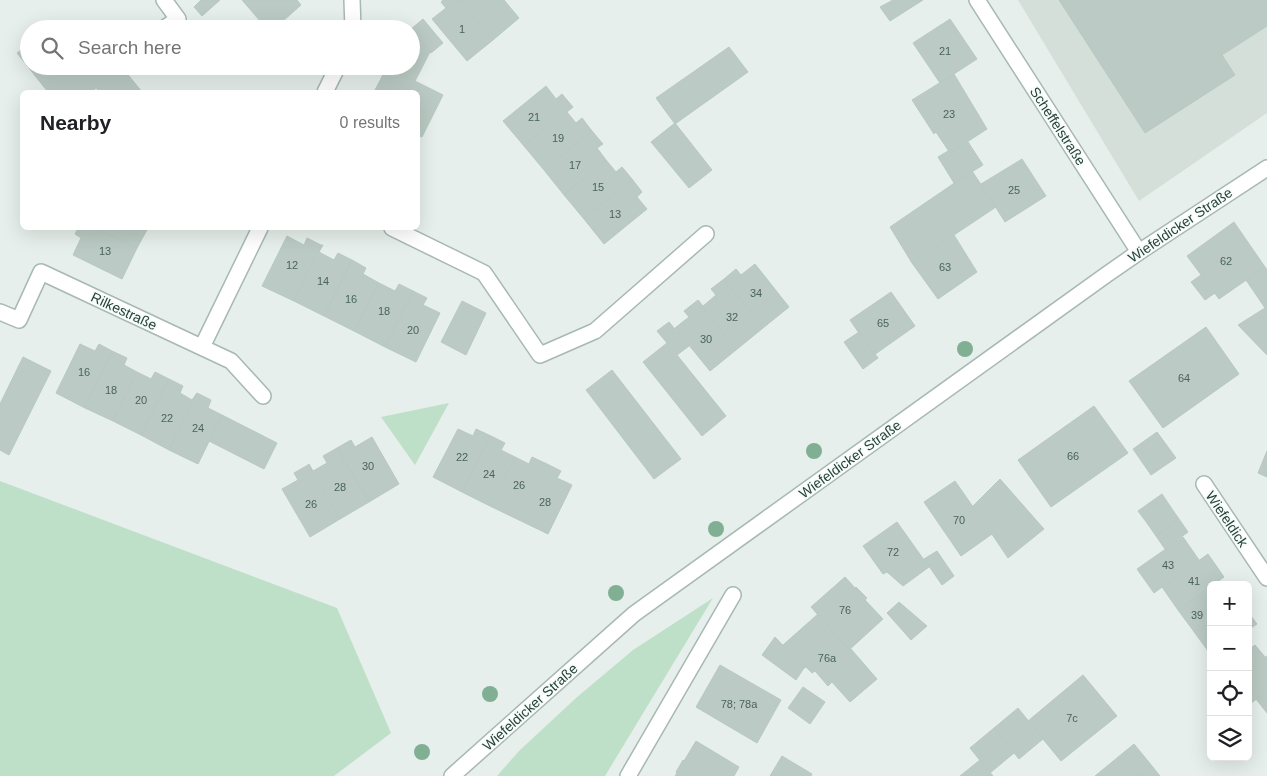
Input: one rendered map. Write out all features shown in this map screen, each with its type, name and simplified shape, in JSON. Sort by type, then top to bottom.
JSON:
[{"type":"street","points":[[164,0],[178,18],[175,20]]},
{"type":"street","points":[[352,0],[353,20]]},
{"type":"street","name":"Scheffelstraße","points":[[977,0],[1139,252]]},
{"type":"street","points":[[326,90],[334,75]]},
{"type":"street","name":"Wiefeldicker Straße","points":[[452,776],[634,614],[1139,252],[1267,168]]},
{"type":"street","points":[[202,348],[259,230]]},
{"type":"street","points":[[396,230],[484,273],[540,355],[595,331],[706,234]]},
{"type":"street","name":"Rilkestraße","points":[[0,312],[18,320],[42,272],[231,361],[263,396]]},
{"type":"street","name":"Wiefeldick","points":[[1204,484],[1267,578]]},
{"type":"street","points":[[628,776],[733,595]]},
{"type":"shaded area","points":[[1018,0],[1267,0],[1267,113],[1139,201]]},
{"type":"green space","points":[[449,403],[415,465],[381,417]]},
{"type":"green space","points":[[0,481],[337,608],[391,733],[334,776],[0,776]]},
{"type":"green space","points":[[713,598],[605,776],[497,776],[519,751],[576,698],[633,650]]},
{"type":"building","points":[[201,0],[220,0],[202,16],[194,7]]},
{"type":"building","points":[[242,0],[297,0],[301,5],[284,20],[259,20]]},
{"type":"building","points":[[443,0],[460,0],[493,40],[467,61],[432,19],[446,8],[441,2]]},
{"type":"building","points":[[460,0],[504,0],[519,18],[493,40]]},
{"type":"building","points":[[893,0],[923,0],[890,21],[880,7]]},
{"type":"building","points":[[1059,0],[1267,0],[1267,26],[1222,55],[1235,75],[1145,133]]},
{"type":"building","points":[[423,19],[443,43],[431,53],[420,40],[420,22]]},
{"type":"building","points":[[950,19],[977,59],[940,83],[913,43]]},
{"type":"building","points":[[420,40],[430,52],[420,71]]},
{"type":"building","points":[[729,47],[748,72],[675,124],[656,98]]},
{"type":"building","points":[[954,74],[987,129],[950,153],[936,132],[934,134],[912,100]]},
{"type":"building","points":[[34,75],[128,75],[140,90],[98,90],[96,88],[94,90],[46,90]]},
{"type":"building","points":[[383,75],[403,75],[443,95],[422,137],[420,136],[420,90],[375,90]]},
{"type":"building","points":[[403,75],[418,75],[415,81]]},
{"type":"building","points":[[546,86],[556,99],[562,94],[573,107],[524,146],[503,121]]},
{"type":"building","points":[[566,111],[576,123],[582,118],[592,131],[544,170],[524,146]]},
{"type":"building","points":[[675,123],[712,170],[689,188],[651,142]]},
{"type":"building","points":[[592,131],[603,144],[597,148],[606,160],[564,195],[544,170]]},
{"type":"building","points":[[968,142],[983,165],[954,183],[938,157],[948,151],[950,153]]},
{"type":"building","points":[[1022,159],[1046,196],[1005,222],[981,184]]},
{"type":"building","points":[[606,160],[616,172],[622,167],[632,179],[584,219],[564,195]]},
{"type":"building","points":[[972,171],[996,207],[912,263],[890,227]]},
{"type":"building","points":[[632,179],[642,192],[637,197],[647,209],[604,244],[584,219]]},
{"type":"building","points":[[1234,222],[1265,267],[1219,299],[1187,256]]},
{"type":"building","points":[[77,230],[100,230],[137,248],[122,279],[73,255],[81,238],[75,234]]},
{"type":"building","points":[[100,230],[147,230],[137,248]]},
{"type":"building","points":[[954,235],[977,272],[938,299],[912,263]]},
{"type":"building","points":[[287,236],[304,245],[307,238],[321,245],[294,301],[262,286]]},
{"type":"building","points":[[321,245],[323,245],[319,252],[334,260],[338,253],[352,260],[324,316],[294,301]]},
{"type":"building","points":[[352,260],[366,268],[363,274],[379,283],[354,331],[324,316]]},
{"type":"building","points":[[755,264],[789,307],[763,328],[724,279],[736,269],[741,275]]},
{"type":"building","points":[[1265,267],[1267,270],[1267,355],[1238,325],[1265,308],[1246,280]]},
{"type":"building","points":[[1201,275],[1215,293],[1205,300],[1191,282]]},
{"type":"building","points":[[724,279],[763,328],[736,350],[702,307],[716,295],[711,289]]},
{"type":"building","points":[[379,283],[395,291],[399,284],[413,291],[385,347],[354,331]]},
{"type":"building","points":[[413,291],[427,298],[423,305],[440,313],[416,362],[385,347]]},
{"type":"building","points":[[891,292],[915,326],[874,355],[850,320]]},
{"type":"building","points":[[698,300],[736,350],[710,371],[675,328],[689,317],[684,311]]},
{"type":"building","points":[[462,301],[486,313],[466,355],[441,342]]},
{"type":"building","points":[[669,322],[689,346],[677,355],[726,416],[702,436],[643,362],[667,343],[657,331]]},
{"type":"building","points":[[1206,327],[1239,374],[1163,428],[1129,381]]},
{"type":"building","points":[[859,332],[878,358],[863,369],[844,342]]},
{"type":"building","points":[[80,344],[95,351],[99,344],[112,351],[85,408],[56,393]]},
{"type":"building","points":[[112,351],[127,358],[124,365],[137,372],[113,421],[85,408]]},
{"type":"building","points":[[23,357],[51,371],[9,455],[0,450],[0,404]]},
{"type":"building","points":[[612,370],[681,459],[654,479],[586,390]]},
{"type":"building","points":[[137,372],[151,379],[155,372],[169,379],[141,435],[113,421]]},
{"type":"building","points":[[169,379],[183,386],[180,393],[192,400],[197,393],[169,450],[141,435]]},
{"type":"building","points":[[197,393],[211,400],[208,408],[222,415],[198,464],[169,450]]},
{"type":"building","points":[[1094,406],[1128,453],[1051,507],[1018,460]]},
{"type":"building","points":[[222,415],[277,443],[264,469],[209,441]]},
{"type":"building","points":[[458,429],[473,436],[476,429],[491,436],[462,492],[433,477]]},
{"type":"building","points":[[1157,432],[1176,458],[1151,475],[1133,449]]},
{"type":"building","points":[[491,436],[505,443],[501,450],[515,457],[490,506],[462,492]]},
{"type":"building","points":[[372,437],[399,484],[369,502],[337,448],[351,440],[355,447]]},
{"type":"building","points":[[337,448],[369,502],[340,519],[308,465],[313,471],[327,463],[323,456]]},
{"type":"building","points":[[1267,451],[1267,477],[1258,473]]},
{"type":"building","points":[[515,457],[529,464],[532,457],[547,464],[519,520],[490,506]]},
{"type":"building","points":[[547,464],[561,471],[557,478],[572,485],[548,534],[519,520]]},
{"type":"building","points":[[308,465],[340,519],[310,537],[282,489],[298,480],[294,473]]},
{"type":"building","points":[[1000,479],[1044,529],[1008,558],[973,506]]},
{"type":"building","points":[[955,481],[992,534],[961,556],[924,502]]},
{"type":"building","points":[[1162,494],[1170,506],[1147,523],[1138,511]]},
{"type":"building","points":[[1170,506],[1179,519],[1156,536],[1147,523]]},
{"type":"building","points":[[1179,519],[1188,532],[1165,549],[1156,536]]},
{"type":"building","points":[[897,522],[929,567],[903,586],[887,572],[883,574],[863,546]]},
{"type":"building","points":[[1183,537],[1199,560],[1154,593],[1137,569]]},
{"type":"building","points":[[937,551],[954,576],[942,585],[924,559]]},
{"type":"building","points":[[1208,554],[1224,577],[1218,581],[1207,581],[1207,590],[1178,610],[1162,587]]},
{"type":"building","points":[[845,577],[867,598],[865,600],[883,619],[849,650],[811,607]]},
{"type":"building","points":[[1207,590],[1207,624],[1195,633],[1178,610]]},
{"type":"building","points":[[899,602],[927,626],[911,640],[887,613]]},
{"type":"building","points":[[818,614],[877,679],[850,702],[832,682],[828,686],[815,671],[812,673],[806,667],[804,668],[783,645]]},
{"type":"building","points":[[1252,617],[1257,624],[1252,627]]},
{"type":"building","points":[[1207,624],[1207,650],[1195,633]]},
{"type":"building","points":[[775,637],[804,668],[796,680],[762,655]]},
{"type":"building","points":[[1255,645],[1265,657],[1252,666],[1252,647]]},
{"type":"building","points":[[1267,656],[1267,691],[1252,702],[1252,671],[1252,666]]},
{"type":"building","points":[[720,665],[781,700],[757,743],[696,707]]},
{"type":"building","points":[[1083,675],[1117,716],[1061,761],[1028,721]]},
{"type":"building","points":[[803,687],[825,702],[810,724],[788,708]]},
{"type":"building","points":[[1267,691],[1267,713],[1256,699]]},
{"type":"building","points":[[1018,708],[1043,739],[1019,759],[994,728]]},
{"type":"building","points":[[994,728],[1014,753],[990,773],[970,748]]},
{"type":"building","points":[[696,741],[739,767],[734,776],[675,776]]},
{"type":"building","points":[[1134,744],[1152,766],[1140,776],[1095,776]]},
{"type":"building","points":[[782,756],[812,774],[811,776],[770,776]]},
{"type":"building","points":[[980,760],[993,776],[960,776]]},
{"type":"building","points":[[1152,766],[1160,776],[1140,776]]}]
